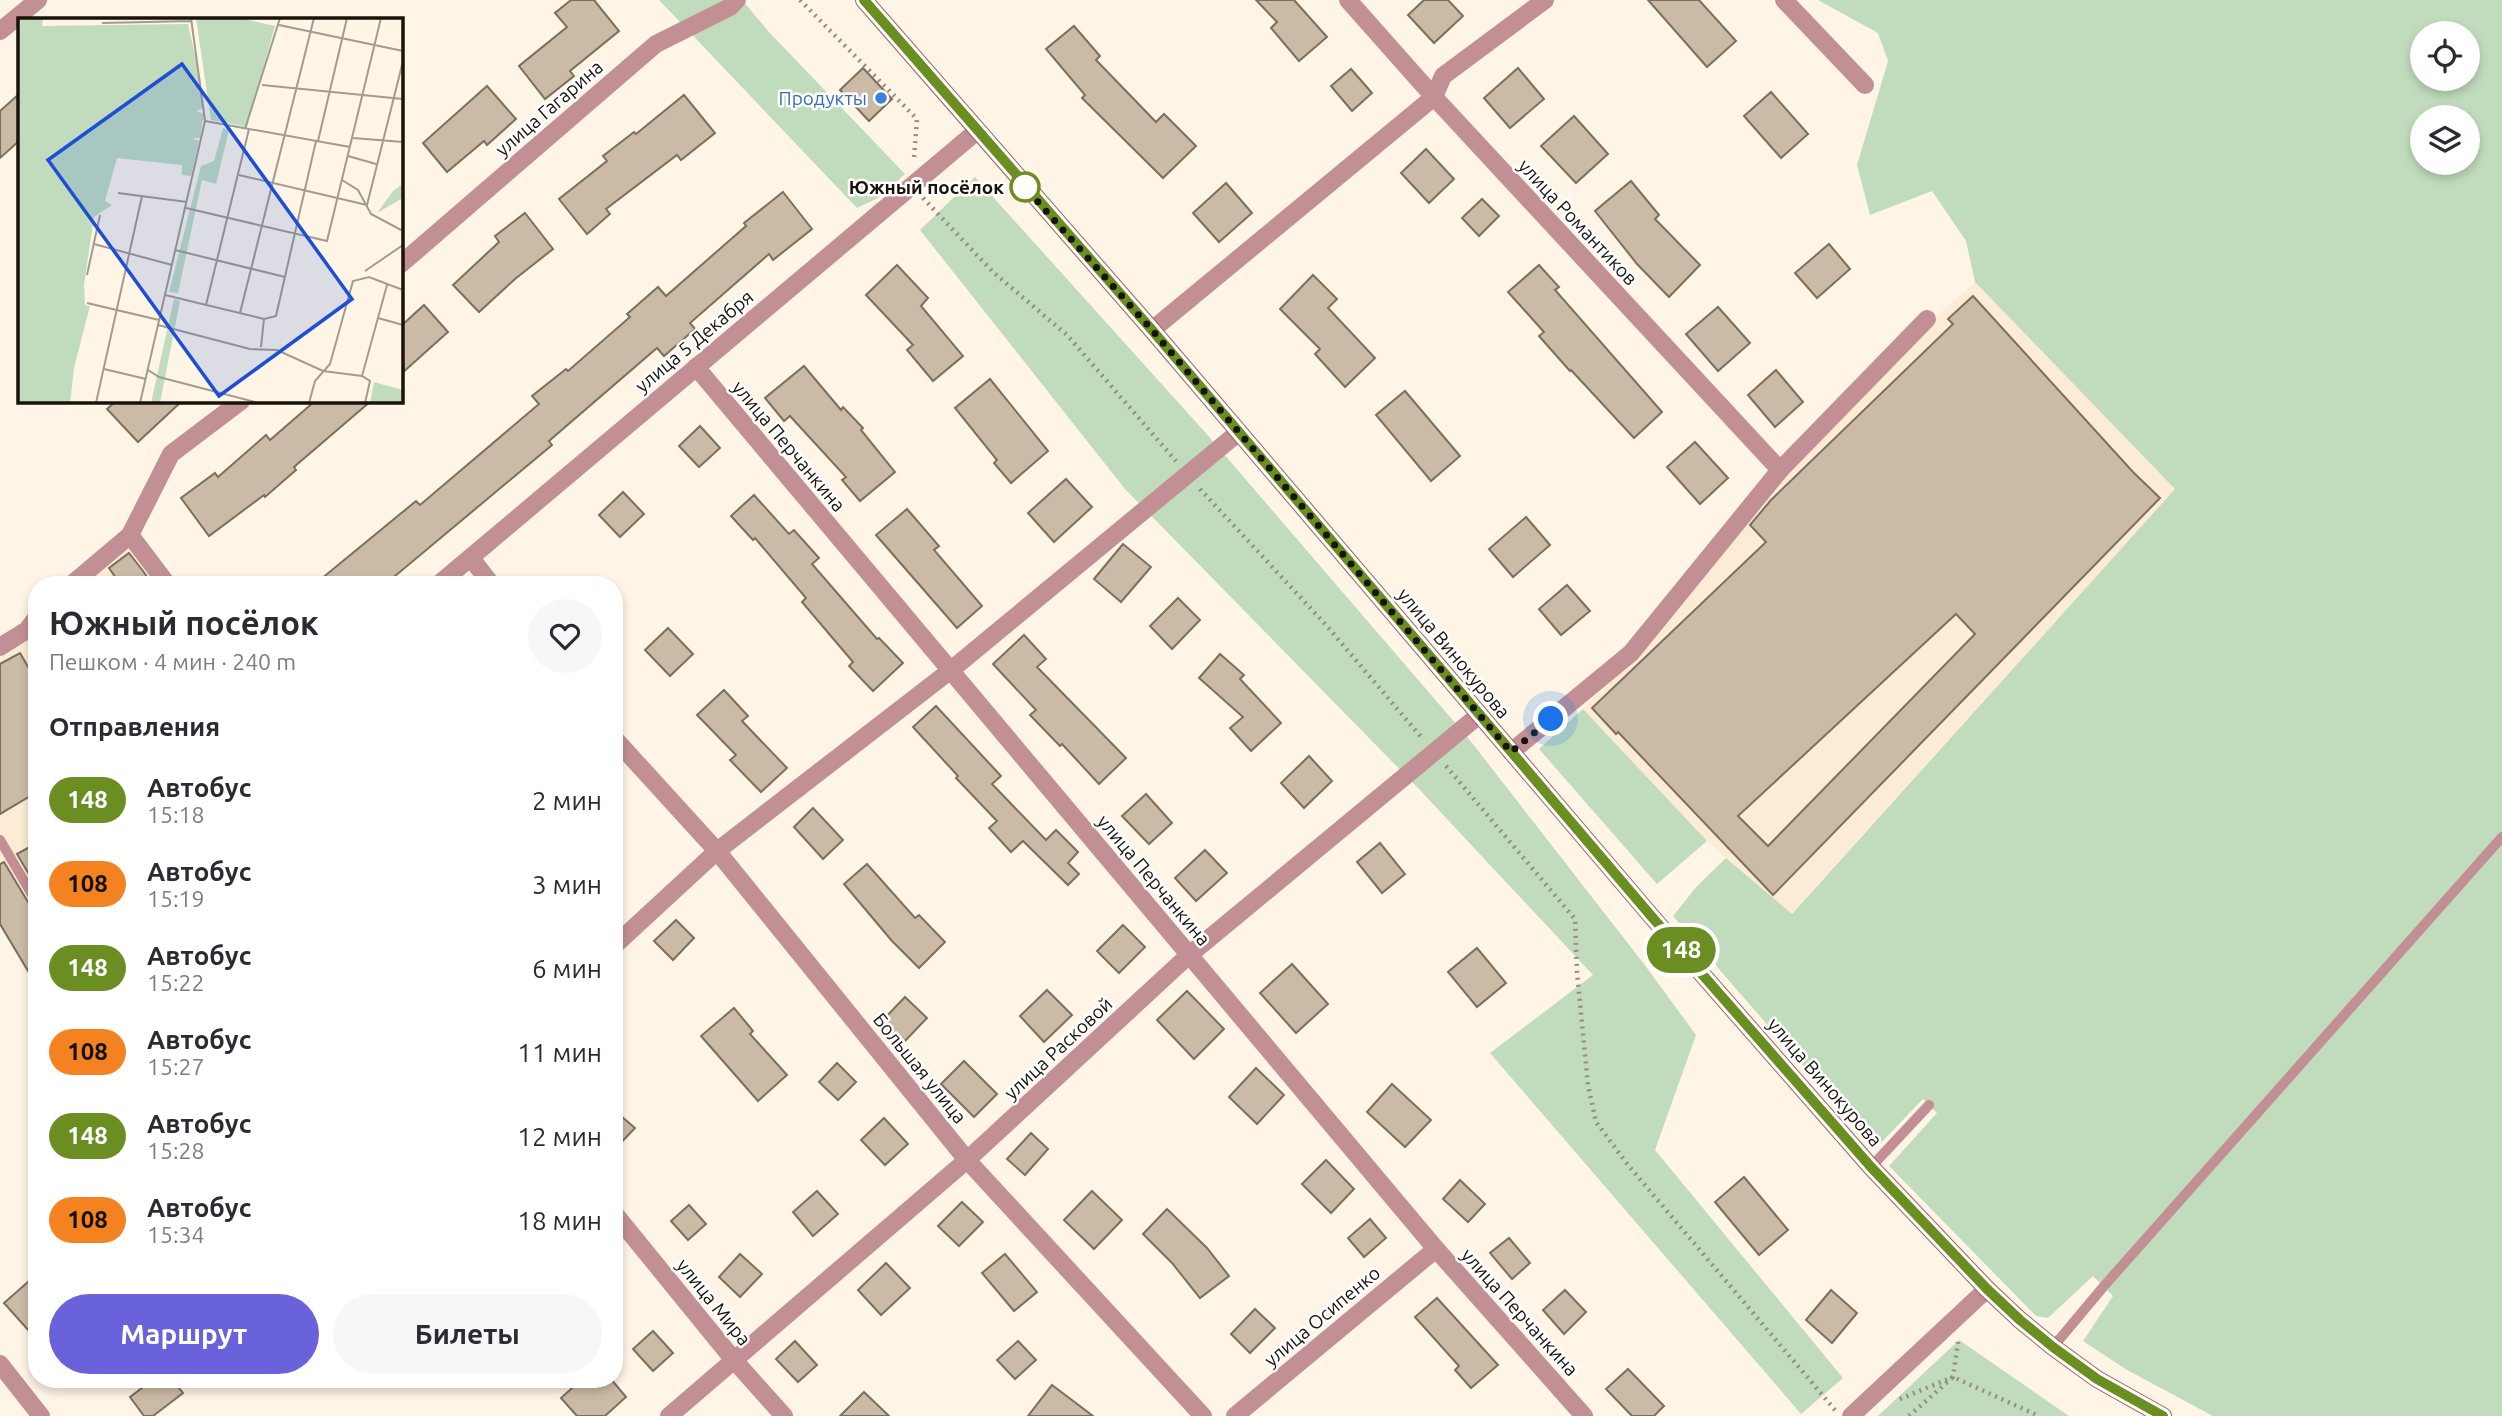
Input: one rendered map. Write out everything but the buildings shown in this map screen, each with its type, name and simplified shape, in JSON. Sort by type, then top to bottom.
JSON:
[{"type":"main road","name":"улица Винокурова","points":[[864,0],[1152,330],[1479,715],[1871,1167],[1987,1289],[2053,1347],[2097,1379],[2163,1416]]},
{"type":"street","points":[[0,31],[38,0]]},
{"type":"street","name":"улица Гагарина","points":[[402,263],[656,44],[730,7],[737,0]]},
{"type":"street","name":"улица Романтиков","points":[[1348,0],[1434,97],[1780,470]]},
{"type":"street","points":[[1152,330],[1434,97],[1443,76],[1545,0]]},
{"type":"street","points":[[1784,0],[1865,85]]},
{"type":"street","name":"улица 5 Декабря","points":[[449,576],[977,131]]},
{"type":"street","points":[[1511,752],[1631,653],[1780,470],[1927,319]]},
{"type":"street","name":"улица Перчанкина","points":[[696,367],[1436,1249],[1584,1416]]},
{"type":"street","points":[[81,576],[130,535],[171,454],[240,402]]},
{"type":"street","points":[[623,938],[717,851],[951,670],[1239,432]]},
{"type":"street","points":[[130,535],[161,576]]},
{"type":"street","points":[[471,558],[485,576]]},
{"type":"street","points":[[0,647],[28,628]]},
{"type":"street","name":"улица Расковой","points":[[669,1416],[967,1160],[1189,955],[1479,715]]},
{"type":"street","name":"Большая улица","points":[[623,748],[717,851],[967,1160],[1203,1416]]},
{"type":"street","name":"улица Мира","points":[[623,1224],[733,1359],[784,1416]]},
{"type":"street","name":"улица Осипенко","points":[[1235,1416],[1436,1249]]},
{"type":"street","points":[[1851,1416],[1987,1289]]},
{"type":"street","points":[[0,1364],[41,1416]]},
{"type":"lane","points":[[2053,1347],[2502,837]]},
{"type":"lane","points":[[0,840],[28,888]]},
{"type":"lane","points":[[1871,1167],[1929,1105]]},
{"type":"path","points":[[800,0],[916,119],[912,187],[993,272],[1067,335],[1188,475],[1326,625],[1575,919],[1577,972],[1588,1085],[1596,1122],[1628,1164],[1840,1416]]},
{"type":"path","points":[[1909,1416],[1953,1377]]},
{"type":"path","points":[[1895,1401],[1953,1377],[2039,1416]]},
{"type":"shaded area","points":[[1975,282],[2175,489],[1791,914],[1707,841],[1583,709],[1628,662],[1763,497],[1927,325]]},
{"type":"shaded area","points":[[130,535],[157,576],[81,576]]},
{"type":"shaded area","points":[[28,624],[28,971],[0,924],[0,647]]},
{"type":"green space","points":[[659,0],[742,0],[769,32],[905,174],[878,198],[857,208]]},
{"type":"green space","points":[[1818,0],[2502,0],[2502,1416],[2213,1416],[2127,1370],[2083,1341],[2113,1296],[2093,1276],[2048,1318],[2036,1316],[1889,1166],[1937,1113],[1923,1099],[1875,1149],[1673,916],[1697,886],[1726,858],[1792,914],[2175,489],[1975,282],[1966,241],[1932,191],[1870,215],[1857,165],[1888,61],[1878,33]]},
{"type":"green space","points":[[975,177],[1204,431],[1469,739],[1696,1035],[1655,1150],[1843,1378],[1801,1414],[1490,1053],[1593,975],[1418,788],[1125,489],[920,230]]},
{"type":"green space","points":[[1583,709],[1707,841],[1657,884],[1539,749]]},
{"type":"green space","points":[[1959,1340],[2069,1416],[1878,1416]]},
{"type":"bus line","name":"148","points":[[864,0],[1152,330],[1652,917],[1871,1167],[2020,1320],[2097,1379],[2163,1416]]},
{"type":"place","name":"Продукты","points":[[881,98]]},
{"type":"place","name":"Южный посёлок","points":[[1025,187]]},
{"type":"route","points":[[1025,187],[1023,185],[1152,330],[1511,752],[1551,719]]}]
